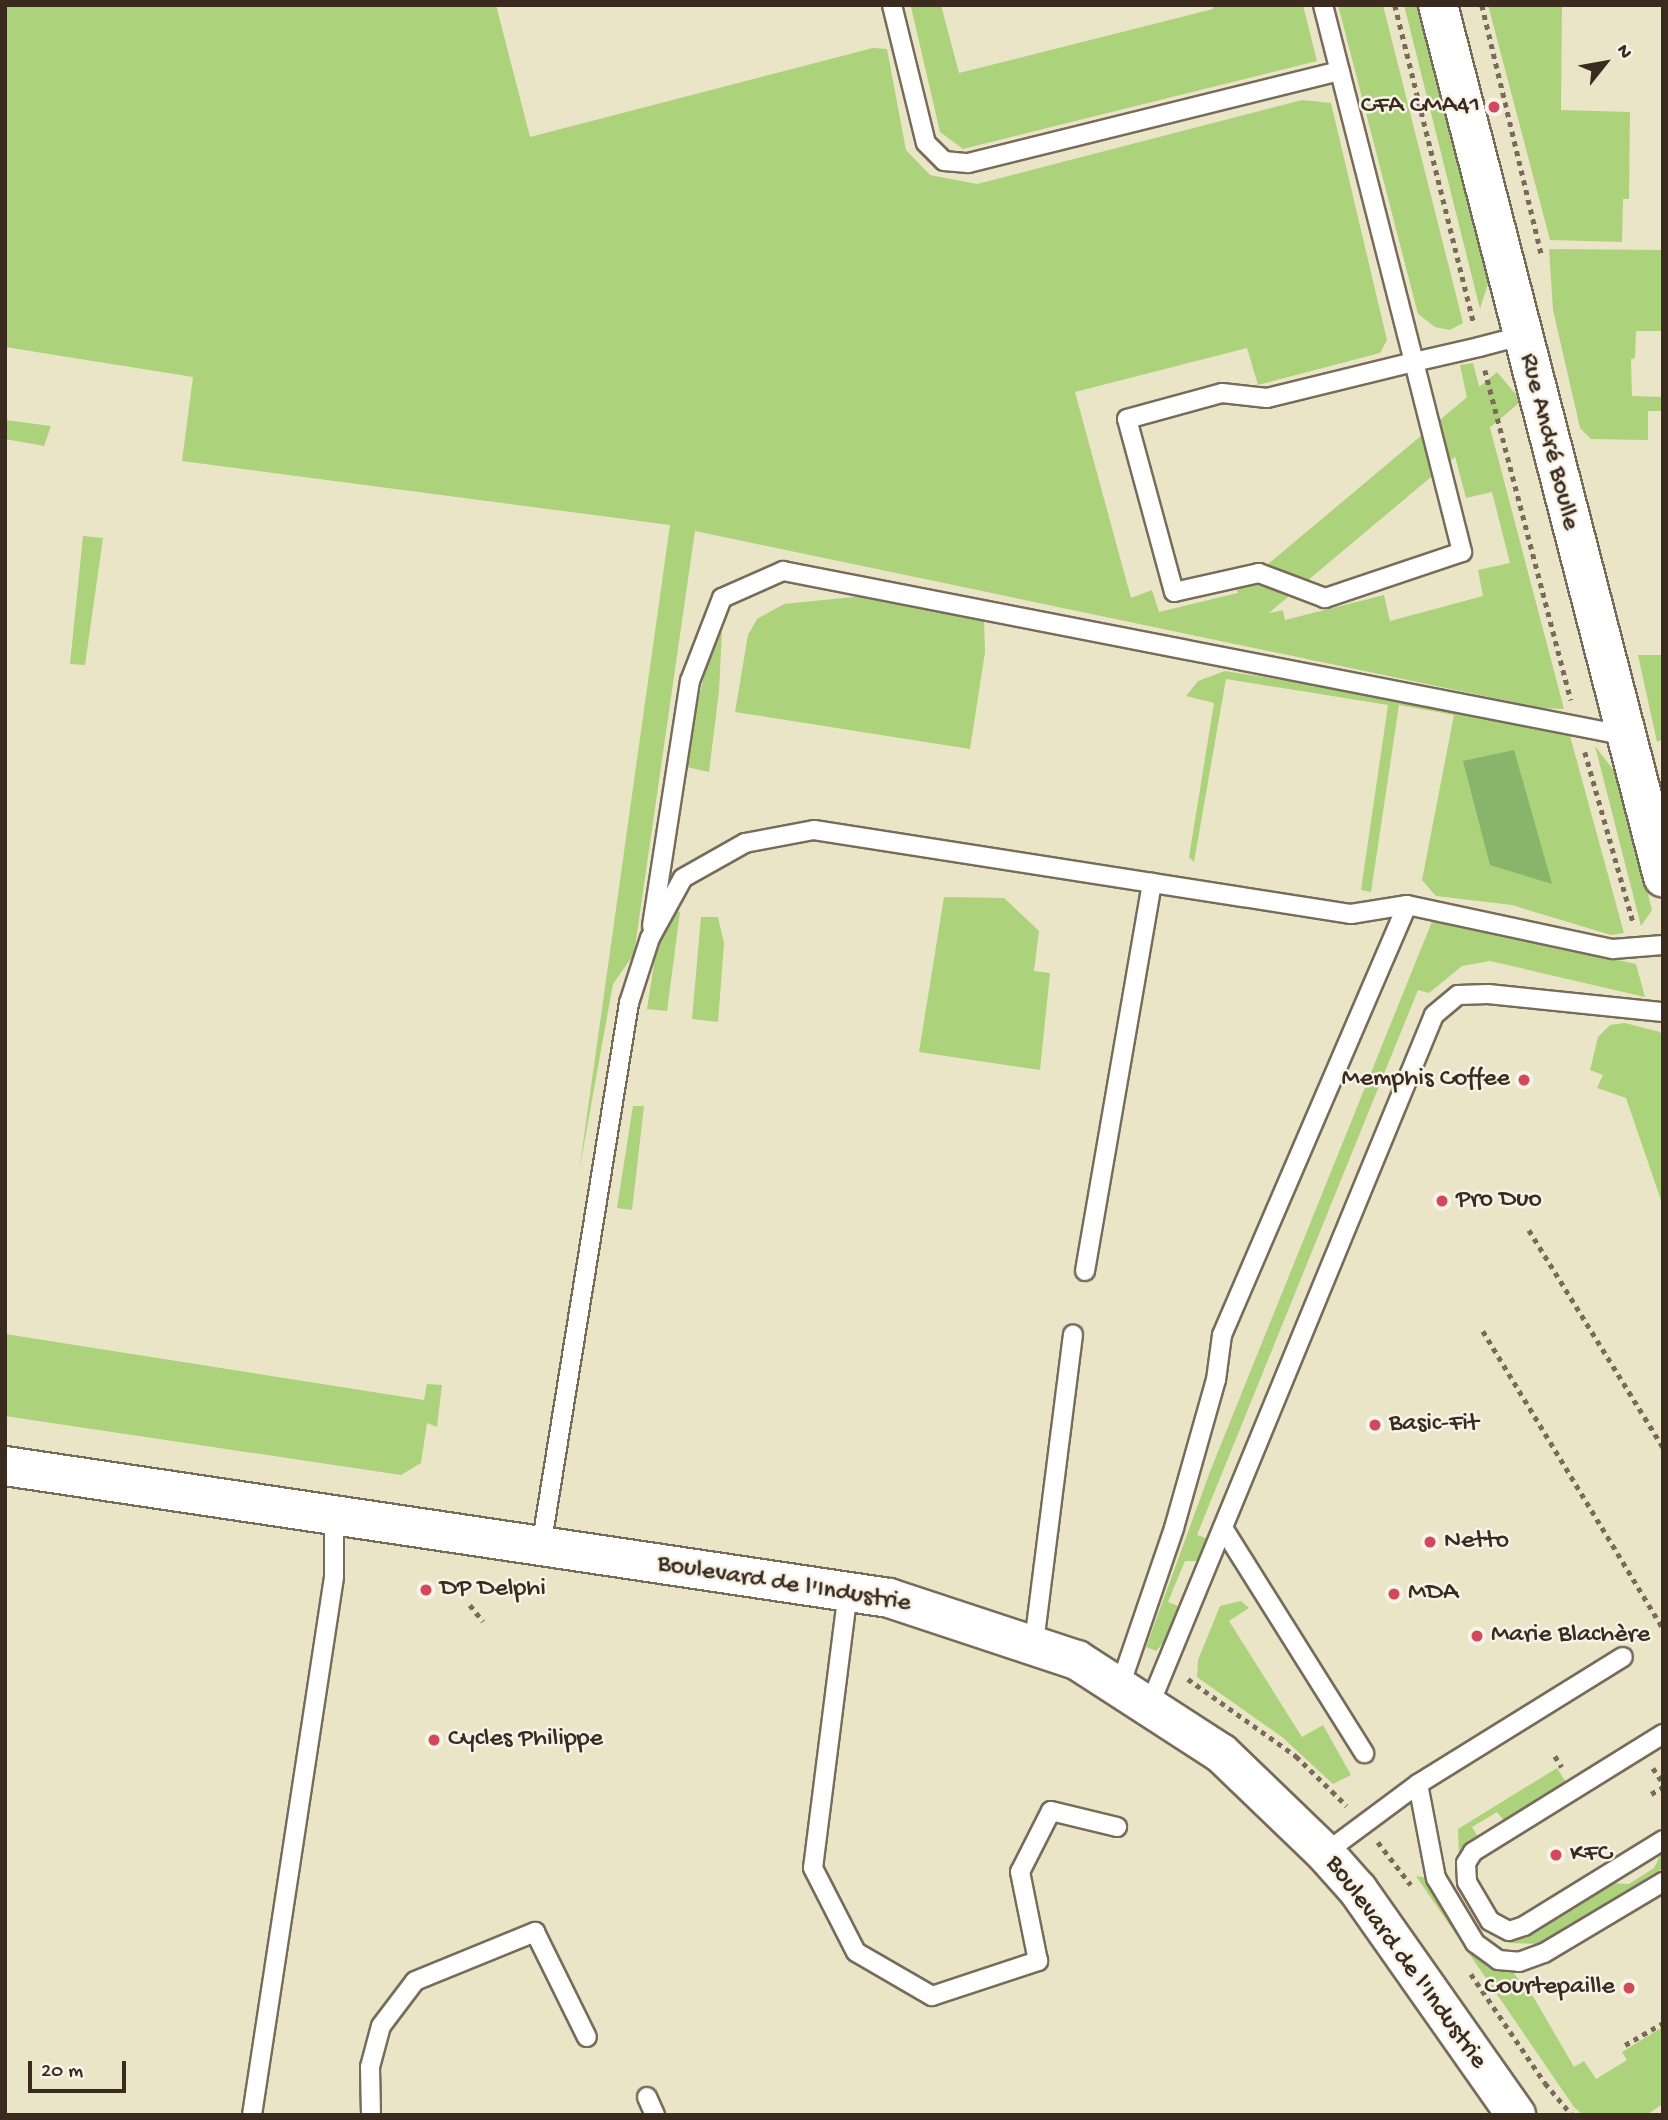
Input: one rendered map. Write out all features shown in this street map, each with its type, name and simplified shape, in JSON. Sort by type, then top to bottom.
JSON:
[{"type":"main road","name":"Rue André Boulle","points":[[1438,5],[1623,735],[1663,877]]},
{"type":"main road","name":"Boulevard de l'Industrie","points":[[5,1466],[889,1598],[1034,1643],[1077,1660],[1135,1695],[1220,1753],[1325,1853],[1358,1890],[1516,2115]]},
{"type":"lane","points":[[892,5],[926,143],[944,161],[968,163],[1340,71]]},
{"type":"lane","points":[[1323,5],[1414,362],[1462,552],[1325,598],[1258,573],[1174,592],[1127,419],[1222,393],[1267,398],[1414,362],[1479,347],[1521,336]]},
{"type":"lane","points":[[541,1547],[629,1003],[650,938],[690,681],[722,598],[783,571],[1623,735]]},
{"type":"lane","points":[[650,938],[683,878],[745,844],[814,830],[1351,914],[1406,905],[1613,949],[1663,945]]},
{"type":"lane","points":[[1085,1271],[1152,883]]},
{"type":"lane","points":[[1135,1695],[1174,1528],[1216,1380],[1222,1335],[1406,905]]},
{"type":"lane","points":[[1135,1695],[1223,1528],[1434,1015],[1458,995],[1488,994],[1663,1012]]},
{"type":"lane","points":[[1034,1643],[1073,1334]]},
{"type":"lane","points":[[252,2115],[334,1577],[334,1516]]},
{"type":"lane","points":[[1223,1528],[1364,1753]]},
{"type":"lane","points":[[848,1591],[813,1868],[856,1952],[932,1996],[1038,1961],[1020,1872],[1051,1811],[1117,1827]]},
{"type":"lane","points":[[1325,1853],[1418,1784],[1623,1657]]},
{"type":"lane","points":[[1663,1734],[1473,1852],[1466,1863],[1467,1882],[1490,1921],[1509,1931],[1663,1840]]},
{"type":"lane","points":[[1418,1784],[1436,1878],[1475,1943],[1498,1960],[1519,1962],[1545,1953],[1663,1882]]},
{"type":"lane","points":[[371,2115],[370,2067],[381,2026],[415,1981],[535,1932],[587,2037]]},
{"type":"lane","points":[[647,2097],[655,2115]]},
{"type":"path","points":[[1395,5],[1479,347],[1577,724],[1640,948]]},
{"type":"path","points":[[1529,1230],[1663,1447]]},
{"type":"path","points":[[1483,1331],[1663,1629]]},
{"type":"path","points":[[470,1605],[483,1620]]},
{"type":"path","points":[[1199,1685],[1296,1756],[1345,1805]]},
{"type":"path","points":[[1651,1794],[1663,1787]]},
{"type":"path","points":[[1375,1839],[1415,1891]]},
{"type":"path","points":[[1468,1970],[1545,2083],[1572,2115]]},
{"type":"path","points":[[1625,2045],[1663,2023]]},
{"type":"green space","points":[[5,5],[496,5],[530,137],[873,48],[887,49],[906,150],[930,175],[977,184],[1302,100],[1331,103],[1387,340],[1380,353],[1258,385],[1247,348],[1075,392],[1131,598],[1152,590],[1159,612],[1254,589],[1261,615],[1283,610],[1285,620],[1384,595],[1390,621],[1483,596],[1478,570],[1510,563],[1492,492],[1466,498],[1451,441],[1475,435],[1460,365],[1473,363],[1564,709],[1541,708],[695,531],[634,954],[613,984],[579,1172],[670,525],[182,461],[193,377],[5,347]]},
{"type":"green space","points":[[941,5],[959,73],[1213,9],[1213,5],[1303,5],[1317,61],[963,149],[940,132],[911,7]]},
{"type":"green space","points":[[1338,5],[1383,5],[1463,323],[1450,330],[1435,327],[1418,314]]},
{"type":"green space","points":[[1404,5],[1421,5],[1491,274],[1480,309]]},
{"type":"green space","points":[[1488,5],[1562,5],[1561,110],[1630,112],[1629,199],[1623,199],[1622,242],[1550,240]]},
{"type":"green space","points":[[1549,249],[1663,250],[1663,331],[1636,331],[1635,358],[1631,359],[1632,396],[1663,397],[1663,411],[1648,411],[1648,440],[1591,439],[1580,428],[1553,310]]},
{"type":"green space","points":[[1497,372],[1521,401],[1261,620],[1237,591]]},
{"type":"green space","points":[[5,420],[51,426],[44,446],[5,439]]},
{"type":"green space","points":[[83,536],[103,538],[85,665],[70,664]]},
{"type":"green space","points":[[873,595],[984,621],[985,652],[970,749],[735,712],[748,635],[757,619],[784,604]]},
{"type":"green space","points":[[722,630],[719,691],[709,772],[682,766],[715,631]]},
{"type":"green space","points":[[1638,655],[1663,655],[1663,739],[1657,742]]},
{"type":"green space","points":[[1225,671],[1359,692],[1570,736],[1624,933],[1611,935],[1512,905],[1436,896],[1422,880],[1454,715],[1399,705],[1371,892],[1361,890],[1388,705],[1226,679],[1194,862],[1189,857],[1214,703],[1186,696],[1198,681]]},
{"type":"green space","points":[[1595,746],[1618,776],[1652,910],[1641,926]]},
{"type":"green space","points":[[1514,750],[1552,884],[1490,865],[1463,761]]},
{"type":"green space","points":[[944,897],[1004,898],[1039,931],[1034,971],[1050,973],[1040,1070],[919,1052]]},
{"type":"green space","points":[[672,910],[680,912],[667,1011],[647,1009],[656,951]]},
{"type":"green space","points":[[701,917],[718,917],[724,943],[718,1022],[692,1019]]},
{"type":"green space","points":[[1433,919],[1636,964],[1645,997],[1490,961],[1462,966],[1429,993],[1418,990],[1197,1535],[1209,1539],[1202,1561],[1185,1561],[1168,1602],[1183,1608],[1174,1631],[1156,1651],[1146,1647],[1211,1469]]},
{"type":"green space","points":[[1625,1023],[1660,1032],[1663,1041],[1663,1206],[1626,1098],[1597,1088],[1603,1075],[1590,1070],[1598,1037],[1610,1025]]},
{"type":"green space","points":[[633,1106],[644,1106],[632,1210],[617,1208]]},
{"type":"green space","points":[[5,1334],[424,1400],[427,1384],[442,1385],[437,1427],[427,1423],[421,1463],[401,1475],[5,1416]]},
{"type":"green space","points":[[1241,1601],[1249,1608],[1229,1621],[1302,1737],[1323,1725],[1351,1775],[1333,1784],[1282,1737],[1197,1677],[1198,1660],[1220,1606]]},
{"type":"green space","points":[[1557,1768],[1567,1784],[1506,1823],[1497,1812],[1472,1827],[1479,1839],[1459,1856],[1458,1829]]},
{"type":"green space","points":[[1663,1850],[1663,1868],[1540,1944],[1508,1943],[1510,1936],[1608,1883],[1629,1884],[1654,1868]]},
{"type":"green space","points":[[1416,1876],[1428,1878],[1492,1962],[1511,1970],[1534,1998],[1574,2067],[1584,2061],[1596,2079],[1627,2060],[1622,2052],[1663,2027],[1663,2104],[1646,2115],[1583,2115],[1574,2107]]},
{"type":"place","name":"CFA CMA41","points":[[1494,107]]},
{"type":"place","name":"Memphis Coffee","points":[[1524,1080]]},
{"type":"place","name":"Pro Duo","points":[[1442,1201]]},
{"type":"place","name":"Basic-Fit","points":[[1375,1425]]},
{"type":"place","name":"Netto","points":[[1430,1542]]},
{"type":"place","name":"DP Delphi","points":[[426,1590]]},
{"type":"place","name":"MDA","points":[[1394,1594]]},
{"type":"place","name":"Marie Blachère","points":[[1477,1636]]},
{"type":"place","name":"Cycles Philippe","points":[[434,1740]]},
{"type":"place","name":"KFC","points":[[1556,1855]]},
{"type":"place","name":"Courtepaille","points":[[1629,1988]]}]
